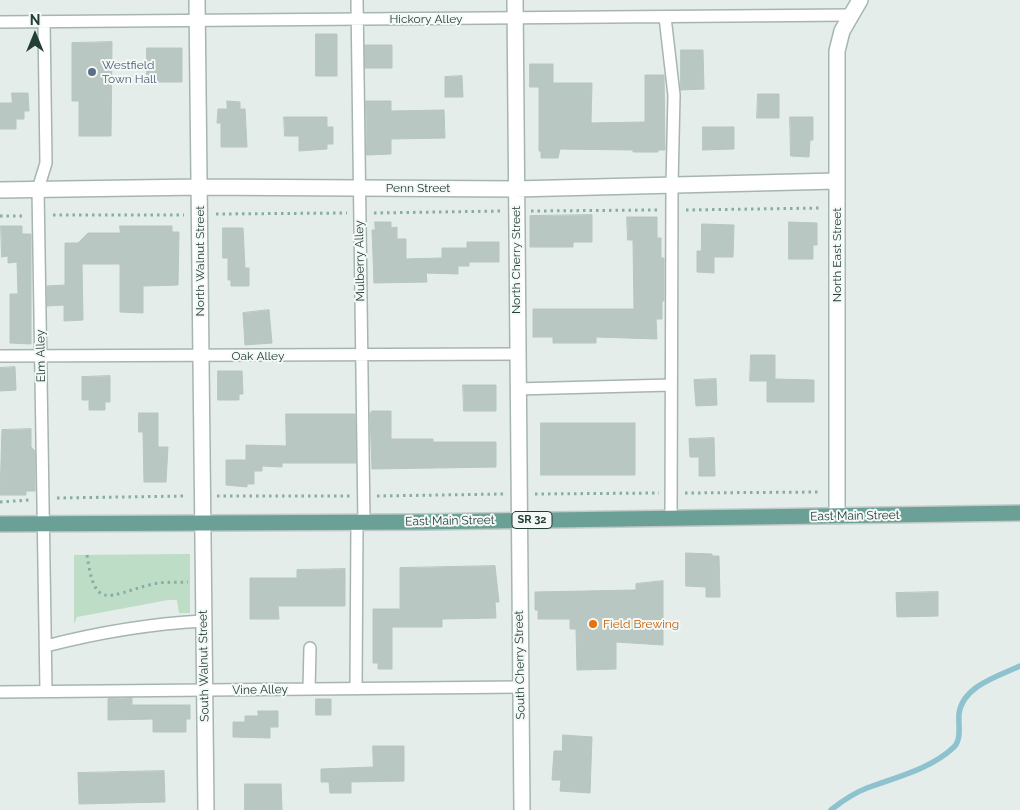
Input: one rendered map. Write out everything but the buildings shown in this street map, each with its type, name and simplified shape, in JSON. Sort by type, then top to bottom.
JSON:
[{"type":"main road","name":"East Main Street","points":[[0,524],[360,523],[1020,513]]},
{"type":"street","name":"North Walnut Street","points":[[197,0],[202,523]]},
{"type":"street","name":"North Cherry Street","points":[[515,0],[518,520]]},
{"type":"street","name":"North East Street","points":[[838,516],[837,51],[839,39],[860,0]]},
{"type":"street","name":"Penn Street","points":[[0,190],[199,187],[515,188],[836,182]]},
{"type":"street","name":"South Cherry Street","points":[[518,520],[522,810]]},
{"type":"street","name":"South Walnut Street","points":[[202,523],[206,810]]},
{"type":"lane","name":"Mulberry Alley","points":[[356,689],[362,355],[357,0]]},
{"type":"lane","name":"Hickory Alley","points":[[0,22],[851,15]]},
{"type":"lane","points":[[665,17],[674,95],[671,518]]},
{"type":"lane","name":"Elm Alley","points":[[44,22],[46,163],[38,190],[45,524],[46,691]]},
{"type":"lane","name":"Oak Alley","points":[[0,356],[516,354]]},
{"type":"lane","points":[[517,389],[671,384]]},
{"type":"lane","points":[[46,646],[96,633],[150,624],[204,621]]},
{"type":"lane","points":[[309,689],[310,648]]},
{"type":"lane","name":"Vine Alley","points":[[0,692],[520,687]]},
{"type":"path","points":[[0,216],[184,214],[184,224]]},
{"type":"path","points":[[0,502],[44,498],[202,496]]},
{"type":"path","points":[[87,555],[94,586],[104,594],[119,595],[155,583],[192,582]]},
{"type":"green space","points":[[190,554],[190,613],[179,613],[177,600],[168,600],[77,617],[74,624],[74,555]]},
{"type":"waterway","points":[[831,810],[857,792],[913,772],[945,755],[954,747],[958,740],[959,714],[967,696],[983,683],[1020,666]]},
{"type":"place","name":"Westfield Town Hall","points":[[92,72]]},
{"type":"place","name":"Field Brewing","points":[[593,624]]}]
